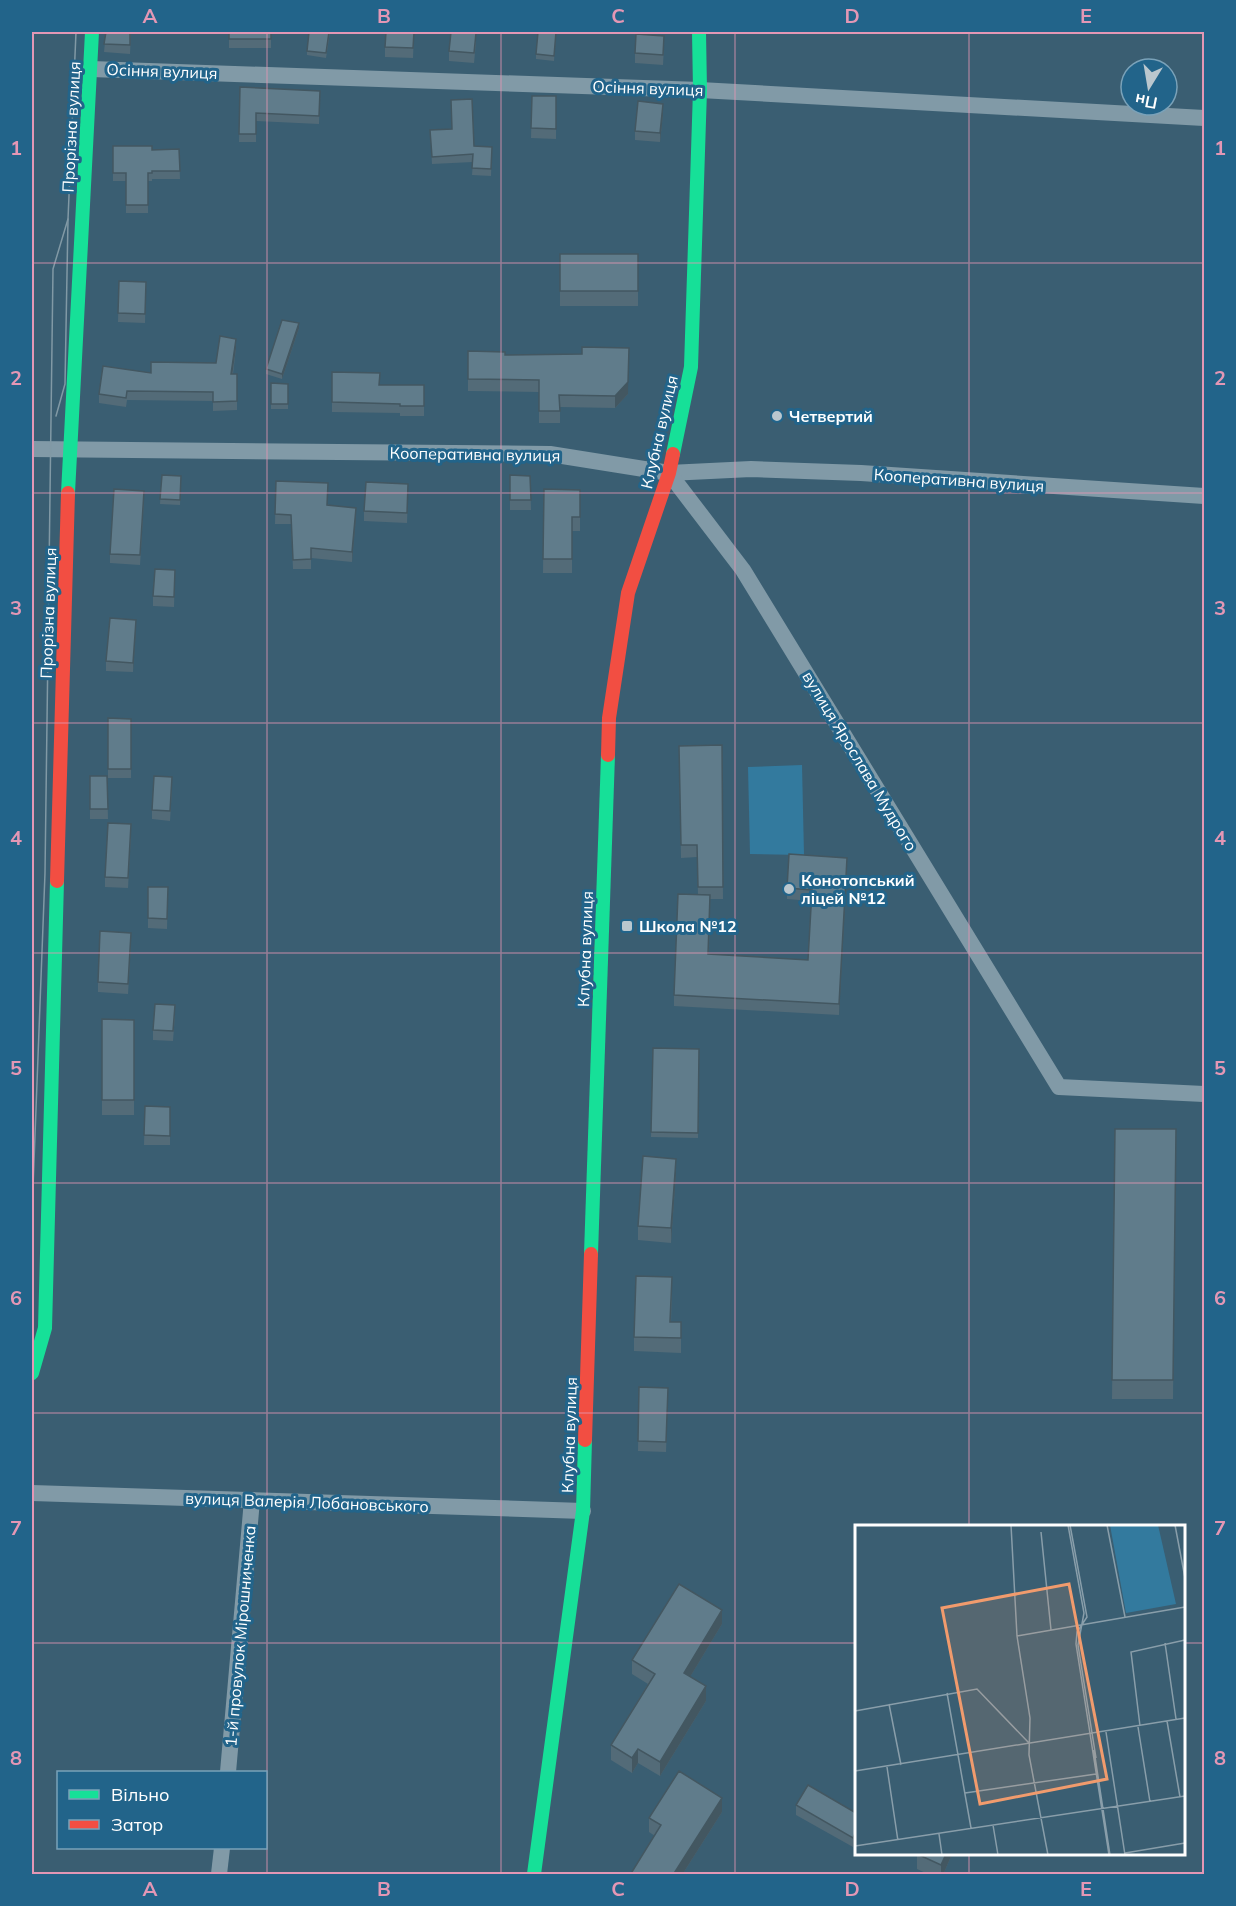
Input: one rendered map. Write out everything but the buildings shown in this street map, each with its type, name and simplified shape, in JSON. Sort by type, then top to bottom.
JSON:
[{"type":"main road","name":"Прорізна вулиця","points":[[32,1373],[45,1329],[69,449],[92,32]]},
{"type":"main road","name":"Клубна вулиця","points":[[534,1875],[583,1510],[609,718],[628,593],[669,473],[691,367],[700,90],[699,32]]},
{"type":"street","name":"Осіння вулиця","points":[[91,69],[700,90],[1204,118]]},
{"type":"street","name":"Кооперативна вулиця","points":[[32,449],[550,454],[669,473],[751,469],[861,473],[1204,496]]},
{"type":"street","name":"вулиця Ярослава Мудрого","points":[[669,473],[744,570],[1059,1087],[1204,1094]]},
{"type":"street","name":"вулиця Валерія Лобановського","points":[[32,1493],[583,1510]]},
{"type":"street","name":"1-й провулок Мірошниченка","points":[[228,1771],[252,1500]]},
{"type":"street","points":[[219,1875],[222,1849]]},
{"type":"shaded area","points":[[802,765],[804,855],[750,854],[748,767]]},
{"type":"tram line","points":[[56,416],[65,384],[68,219],[76,32]]},
{"type":"tram line","points":[[32,1214],[45,873],[53,269],[68,219]]},
{"type":"traffic: fast","points":[[68,493],[92,32]]},
{"type":"traffic: fast","points":[[673,454],[691,367],[700,90],[699,32]]},
{"type":"traffic: fast","points":[[591,1254],[608,755]]},
{"type":"traffic: fast","points":[[32,1373],[45,1328],[57,881]]},
{"type":"traffic: fast","points":[[534,1874],[583,1511],[585,1440]]},
{"type":"traffic: jam","points":[[608,755],[609,718],[628,593],[669,473],[673,454]]},
{"type":"traffic: jam","points":[[57,881],[68,493]]},
{"type":"traffic: jam","points":[[585,1440],[591,1254]]},
{"type":"place","name":"Четвертий","points":[[777,416]]},
{"type":"place","name":"Конотопський ліцей №12","points":[[789,889]]},
{"type":"place","name":"Школа №12","points":[[627,926]]}]
